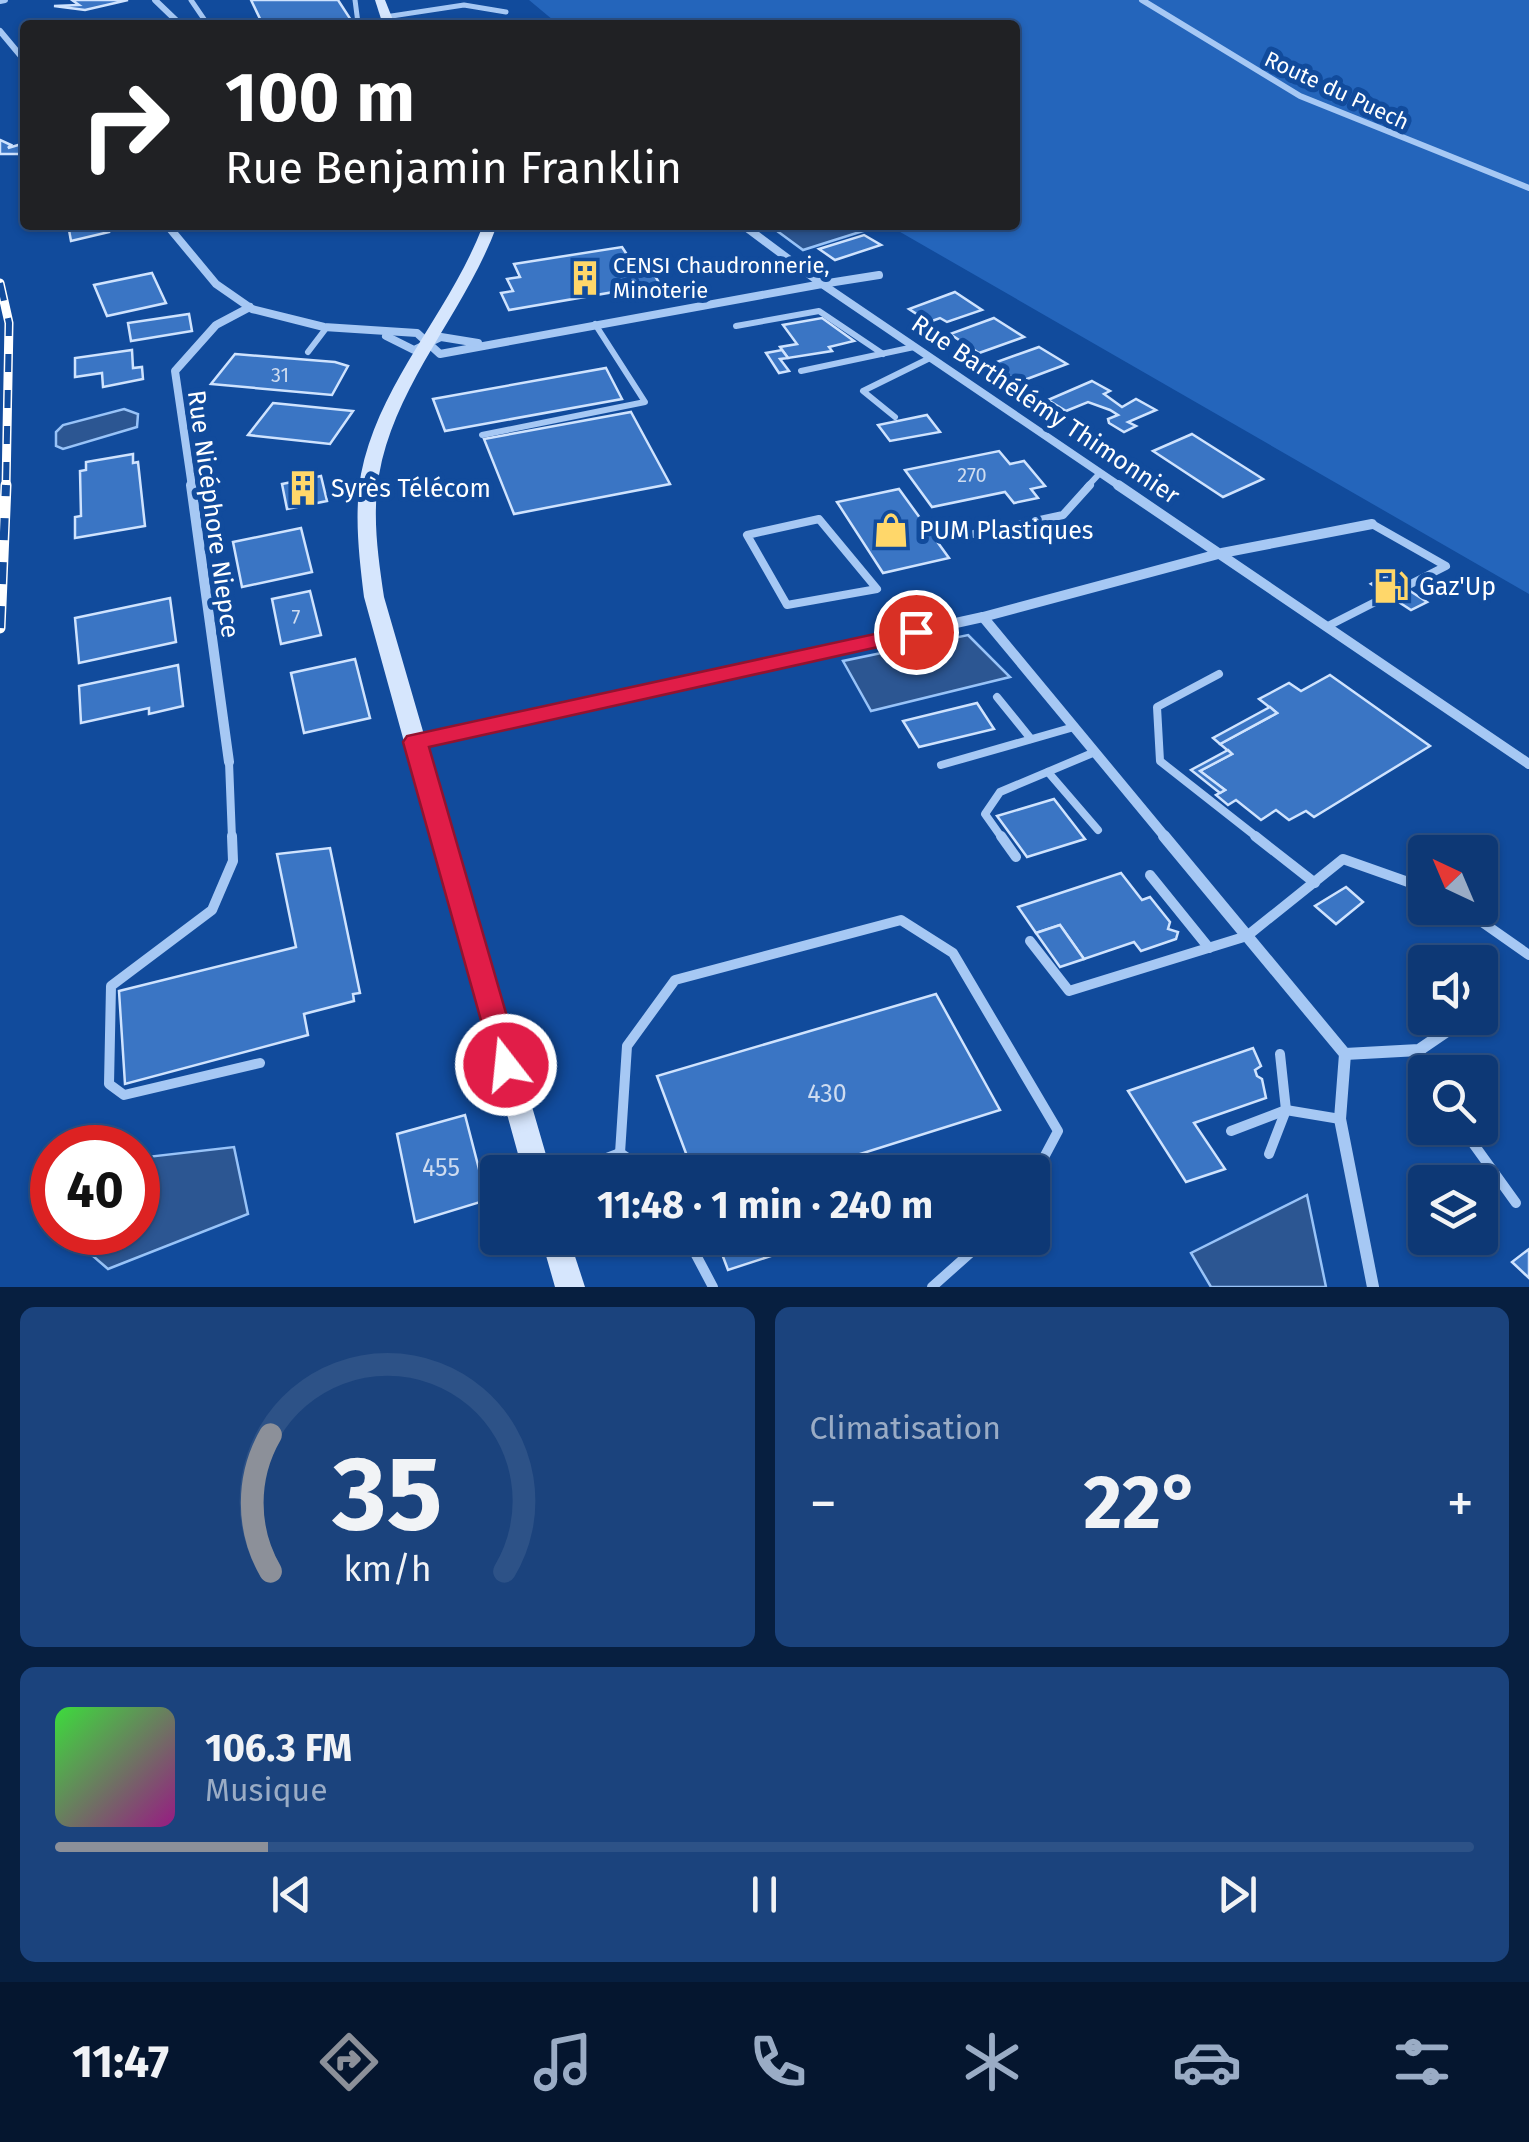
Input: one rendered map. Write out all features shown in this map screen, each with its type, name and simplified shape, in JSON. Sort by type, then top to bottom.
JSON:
[{"type":"street","points":[[156,0],[176,20]]},
{"type":"street","name":"Route du Puech","points":[[1142,0],[1300,96],[1529,188]]},
{"type":"street","points":[[0,31],[20,55]]},
{"type":"street","points":[[172,230],[226,292],[250,306],[328,327],[383,335],[418,333],[440,354],[879,274]]},
{"type":"street","points":[[487,230],[373,451],[365,494],[364,540],[374,597],[531,1155]]},
{"type":"street","name":"Rue Barthélémy Thimonnier","points":[[750,230],[1099,474],[1222,553],[1529,764]]},
{"type":"street","name":"Rue Nicéphore Niepce","points":[[229,762],[184,430],[175,395],[175,370],[216,324],[250,306]]},
{"type":"street","points":[[383,335],[414,350],[441,338],[484,344]]},
{"type":"street","points":[[416,742],[983,617],[1222,553],[1372,524]]},
{"type":"street","points":[[983,617],[1346,1054],[1340,1119],[1374,1287]]},
{"type":"street","points":[[1346,1054],[1419,1050],[1441,1035]]},
{"type":"street","points":[[560,1255],[570,1287]]},
{"type":"lane","points":[[392,20],[464,5],[506,12]]},
{"type":"lane","points":[[736,326],[819,311],[883,354]]},
{"type":"lane","points":[[482,435],[645,402],[595,324]]},
{"type":"lane","points":[[308,352],[328,327]]},
{"type":"lane","points":[[800,371],[914,347]]},
{"type":"lane","points":[[895,416],[863,391],[930,358]]},
{"type":"lane","points":[[974,534],[1063,515],[1099,474]]},
{"type":"lane","points":[[819,519],[877,589],[787,605],[747,535],[819,519]]},
{"type":"lane","points":[[1328,626],[1446,566],[1372,524]]},
{"type":"lane","points":[[1220,674],[1157,707],[1160,761],[1315,883]]},
{"type":"lane","points":[[997,696],[1031,740]]},
{"type":"lane","points":[[942,765],[1074,727]]},
{"type":"lane","points":[[1016,857],[985,814],[1000,792],[1095,752]]},
{"type":"lane","points":[[229,762],[232,861],[212,910],[111,986],[109,1084],[124,1095],[260,1063]]},
{"type":"lane","points":[[1048,772],[1098,830]]},
{"type":"lane","points":[[1030,941],[1069,991],[1247,936],[1343,859],[1408,882]]},
{"type":"lane","points":[[1150,875],[1208,948]]},
{"type":"lane","points":[[620,1153],[627,1046],[676,980],[901,920],[953,953],[1058,1130],[1045,1155]]},
{"type":"lane","points":[[1486,925],[1529,955]]},
{"type":"lane","points":[[1419,1050],[1421,1055]]},
{"type":"lane","points":[[1269,1154],[1286,1110],[1280,1054]]},
{"type":"lane","points":[[1231,1130],[1286,1110],[1340,1119]]},
{"type":"lane","points":[[1474,1145],[1516,1202]]},
{"type":"lane","points":[[615,1155],[620,1153]]},
{"type":"lane","points":[[696,1255],[714,1287]]},
{"type":"lane","points":[[932,1287],[968,1255]]},
{"type":"shaded area","points":[[529,0],[1529,0],[1529,594],[897,230],[1020,230],[1020,20],[553,20]]},
{"type":"shaded area","points":[[776,230],[866,230],[803,250]]},
{"type":"shaded area","points":[[124,409],[138,414],[137,427],[63,449],[56,446],[56,432],[63,425]]},
{"type":"shaded area","points":[[968,635],[1010,677],[871,711],[843,661]]},
{"type":"shaded area","points":[[234,1147],[248,1214],[160,1249],[160,1155]]},
{"type":"shaded area","points":[[1307,1195],[1326,1287],[1211,1287],[1191,1253]]},
{"type":"shaded area","points":[[92,1255],[144,1255],[108,1269]]},
{"type":"building","points":[[72,0],[128,0],[85,10],[54,6],[79,5]]},
{"type":"building","points":[[251,0],[338,0],[351,20],[261,20]]},
{"type":"building","points":[[0,140],[11,145],[8,148],[20,144],[20,154],[0,154]]},
{"type":"building","points":[[69,230],[109,230],[109,232],[71,241]]},
{"type":"building","points":[[864,235],[881,245],[835,260],[819,249]]},
{"type":"building","name":"CENSI Chaudronnerie, Minoterie","points":[[622,247],[637,270],[650,268],[660,284],[509,310],[501,293],[513,291],[507,279],[520,277],[514,264]]},
{"type":"building","points":[[152,273],[166,303],[107,316],[94,285]]},
{"type":"building","points":[[955,292],[982,310],[947,322],[940,318],[929,322],[909,309]]},
{"type":"building","points":[[189,314],[192,331],[131,341],[128,323]]},
{"type":"building","points":[[822,318],[854,341],[829,347],[832,351],[788,358],[780,347],[797,344],[783,325]]},
{"type":"building","points":[[994,318],[1024,337],[979,353],[950,334]]},
{"type":"building","points":[[1039,347],[1067,364],[1019,382],[991,364]]},
{"type":"building","points":[[132,350],[133,368],[142,367],[143,379],[103,387],[102,373],[75,377],[75,358]]},
{"type":"building","points":[[782,350],[788,358],[780,359],[789,371],[779,373],[766,353]]},
{"type":"building","points":[[235,354],[348,366],[332,395],[211,384]]},
{"type":"building","points":[[606,368],[622,399],[445,431],[433,399]]},
{"type":"building","points":[[1092,381],[1110,391],[1104,394],[1122,407],[1136,399],[1156,410],[1128,422],[1136,426],[1124,432],[1109,423],[1108,419],[1118,415],[1110,410],[1088,402],[1066,411],[1048,400]]},
{"type":"building","points":[[273,403],[353,411],[330,444],[248,435]]},
{"type":"building","points":[[631,412],[670,484],[514,514],[484,439]]},
{"type":"building","points":[[927,415],[940,432],[890,441],[878,425]]},
{"type":"building","points":[[1192,434],[1263,479],[1223,497],[1153,451]]},
{"type":"building","points":[[999,451],[1010,464],[1024,461],[1045,486],[1031,489],[1038,498],[1014,503],[1005,492],[932,507],[905,470]]},
{"type":"building","points":[[133,454],[133,463],[138,462],[145,526],[75,538],[75,517],[81,516],[80,471],[86,470],[86,462]]},
{"type":"building","name":"Syrès Télécom","points":[[321,476],[327,501],[287,509],[282,484]]},
{"type":"building","name":"PUM Plastiques","points":[[899,489],[949,558],[883,573],[837,502]]},
{"type":"building","points":[[301,528],[312,572],[242,587],[233,542]]},
{"type":"building","points":[[1387,576],[1427,602],[1411,610],[1371,584]]},
{"type":"building","points":[[310,591],[321,635],[281,644],[272,599]]},
{"type":"building","points":[[170,598],[176,642],[79,663],[75,618]]},
{"type":"building","points":[[355,659],[370,718],[304,733],[291,673]]},
{"type":"building","points":[[178,665],[183,706],[149,714],[149,708],[81,723],[79,686]]},
{"type":"building","points":[[1330,675],[1430,746],[1314,817],[1306,811],[1289,820],[1276,810],[1261,820],[1236,800],[1228,805],[1216,795],[1225,790],[1200,771],[1232,754],[1220,744],[1277,713],[1259,699],[1289,683],[1301,691]]},
{"type":"building","points":[[977,703],[994,729],[919,747],[903,721]]},
{"type":"building","points":[[1270,707],[1277,713],[1220,744],[1213,738]]},
{"type":"building","points":[[1228,750],[1232,754],[1200,771],[1225,790],[1220,793],[1191,770]]},
{"type":"building","points":[[1054,799],[1085,839],[1027,857],[997,816]]},
{"type":"building","points":[[330,848],[360,993],[353,994],[354,1001],[304,1014],[308,1035],[125,1084],[119,991],[296,947],[277,854]]},
{"type":"building","points":[[1121,873],[1142,900],[1150,897],[1170,922],[1168,929],[1178,932],[1176,939],[1141,951],[1134,942],[1084,959],[1060,925],[1036,933],[1018,907]]},
{"type":"building","points":[[1346,887],[1363,902],[1336,924],[1315,906]]},
{"type":"building","points":[[1060,925],[1084,959],[1060,967],[1036,933]]},
{"type":"building","points":[[936,994],[1000,1110],[857,1155],[687,1155],[657,1076]]},
{"type":"building","points":[[1253,1048],[1261,1066],[1255,1070],[1262,1079],[1266,1098],[1194,1123],[1225,1169],[1186,1182],[1128,1091]]},
{"type":"building","points":[[465,1115],[480,1173],[480,1202],[415,1222],[397,1134]]},
{"type":"building","points":[[1529,1249],[1529,1278],[1512,1262]]},
{"type":"building","points":[[722,1255],[774,1255],[728,1270]]},
{"type":"railway","points":[[0,283],[9,323],[6,487]]},
{"type":"railway","points":[[0,628],[6,485]]},
{"type":"place","name":"CENSI Chaudronnerie, Minoterie","points":[[585,278]]},
{"type":"place","name":"Syrès Télécom","points":[[303,488]]},
{"type":"place","name":"PUM Plastiques","points":[[891,530]]},
{"type":"place","name":"Gaz'Up","points":[[1391,586]]},
{"type":"route","points":[[506,1065],[416,742],[916,632]]}]
